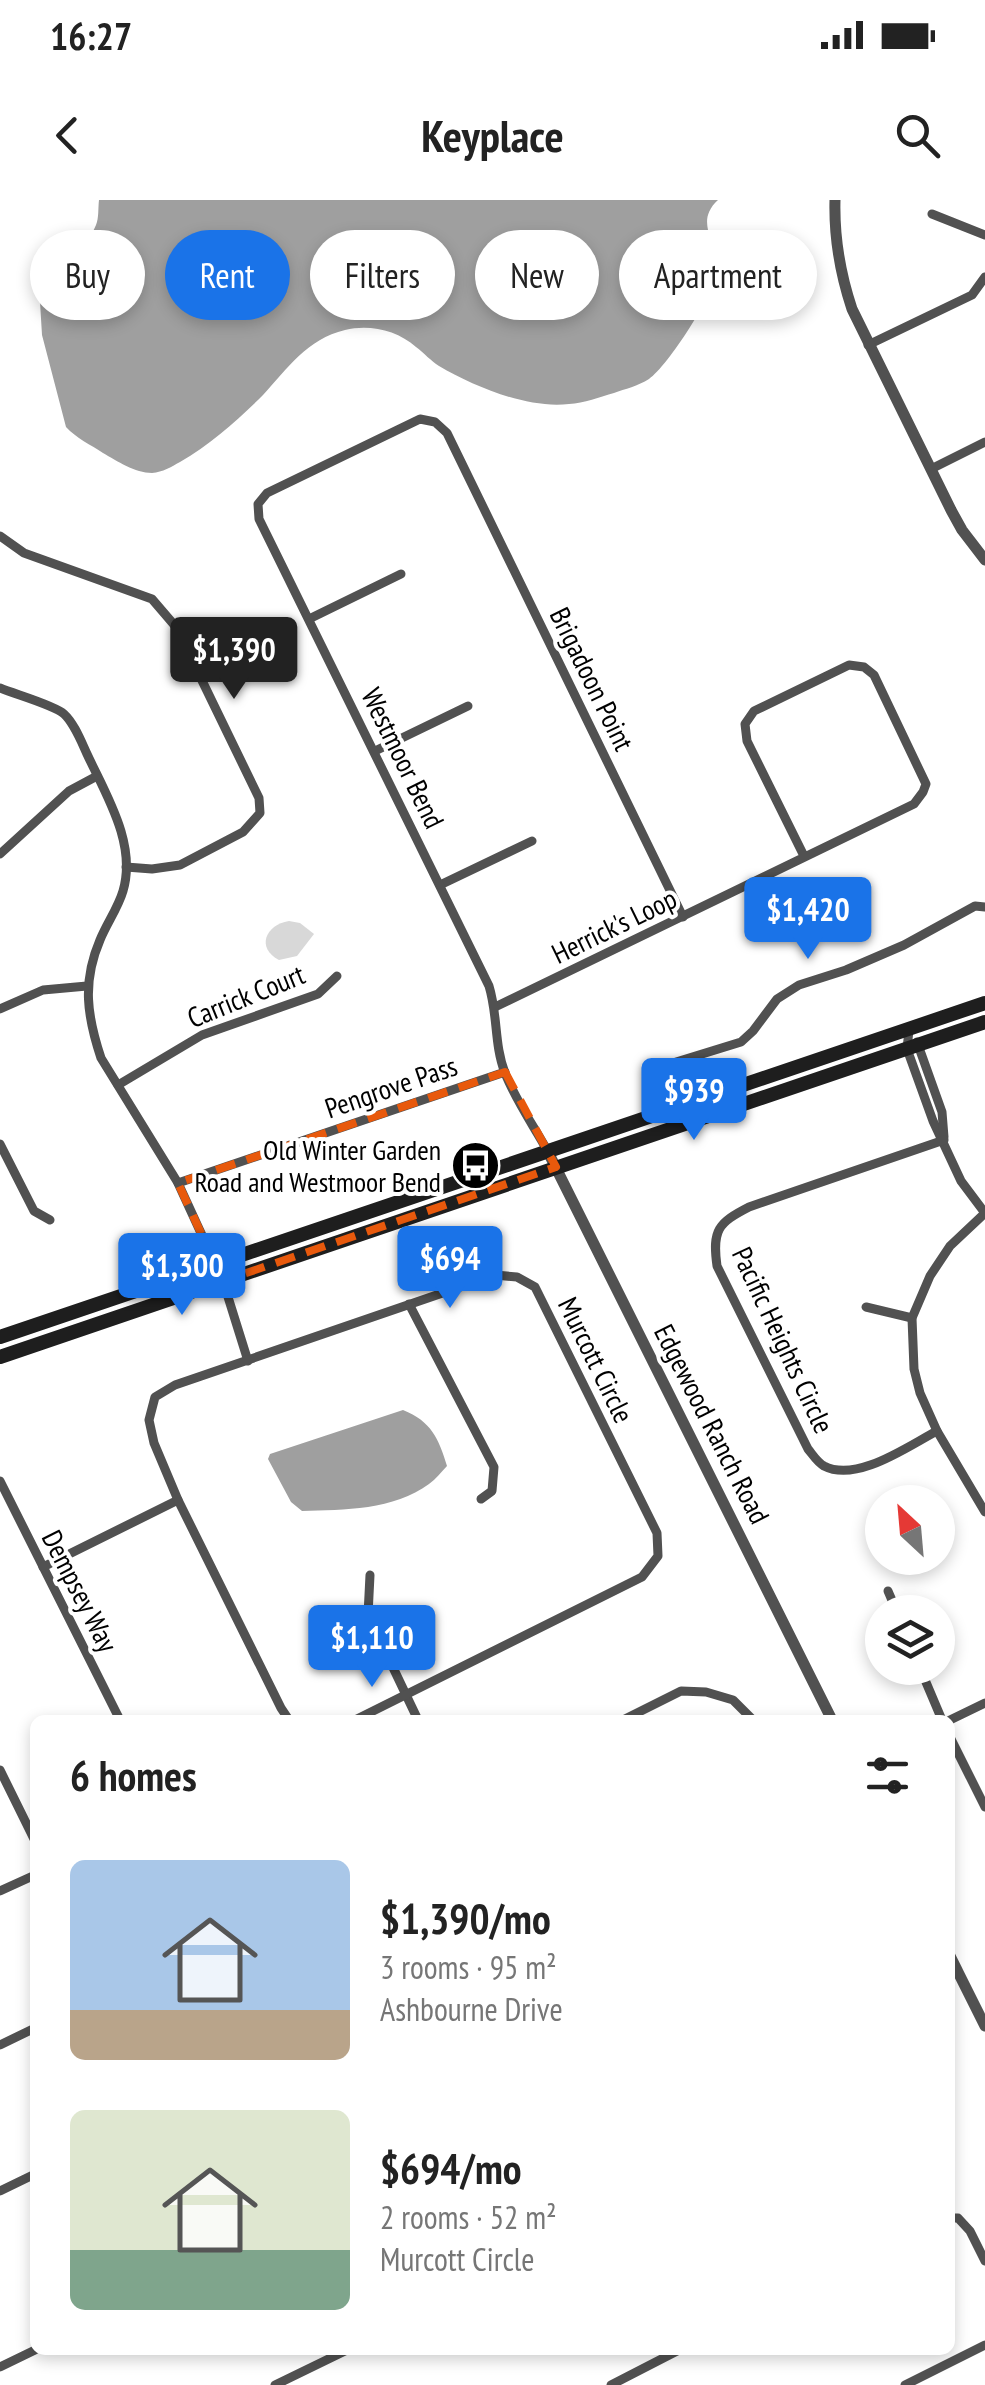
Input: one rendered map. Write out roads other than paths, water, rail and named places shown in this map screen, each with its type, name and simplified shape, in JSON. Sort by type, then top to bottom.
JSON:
[{"type":"main road","points":[[0,1337],[985,1003]]},
{"type":"main road","points":[[0,1357],[985,1022]]},
{"type":"street","points":[[835,200],[836,241],[844,287],[868,345],[962,530],[985,560]]},
{"type":"street","points":[[932,214],[985,235]]},
{"type":"street","points":[[868,345],[972,294],[985,277]]},
{"type":"street","name":"Westmoor Bend","points":[[460,460],[447,433],[435,422],[420,419],[268,493],[258,504],[259,518],[490,986],[505,1072],[547,1150]]},
{"type":"street","points":[[930,470],[985,442]]},
{"type":"street","name":"Brigadoon Point","points":[[460,460],[683,917]]},
{"type":"street","points":[[0,536],[24,553],[152,599],[176,627],[259,798],[260,813],[243,832],[180,865],[152,870],[126,867]]},
{"type":"street","points":[[308,619],[401,574]]},
{"type":"street","name":"Herrick's Loop","points":[[496,1007],[914,804],[926,784],[874,675],[864,667],[849,665],[754,712],[745,724],[747,741],[804,856]]},
{"type":"street","points":[[0,688],[64,713],[117,818],[126,867],[123,890],[98,943],[87,986],[94,1036],[101,1058],[178,1183],[224,1281],[248,1361]]},
{"type":"street","points":[[376,752],[468,706]]},
{"type":"street","points":[[0,854],[69,791],[98,776]]},
{"type":"street","points":[[440,885],[532,841]]},
{"type":"street","points":[[647,1070],[741,1042],[777,999],[799,985],[904,945],[976,906],[985,907]]},
{"type":"street","name":"Carrick Court","points":[[118,1086],[202,1036],[318,994],[337,976]]},
{"type":"street","points":[[0,1009],[43,990],[87,986]]},
{"type":"street","points":[[909,1030],[912,1047],[942,1112],[944,1140],[961,1181],[985,1213],[950,1246],[930,1276],[912,1318],[914,1369],[937,1431],[985,1512]]},
{"type":"street","name":"Pengrove Pass","points":[[178,1183],[505,1072]]},
{"type":"street","name":"Pacific Heights Circle","points":[[937,1431],[863,1469],[844,1472],[818,1462],[716,1266],[714,1242],[726,1220],[748,1207],[944,1140]]},
{"type":"street","points":[[0,1144],[34,1210],[50,1220]]},
{"type":"street","name":"Edgewood Ranch Road","points":[[547,1150],[830,1715]]},
{"type":"street","name":"Murcott Circle","points":[[285,1715],[178,1500],[154,1443],[149,1420],[155,1397],[175,1384],[409,1304],[494,1276],[517,1277],[535,1287],[657,1533],[658,1556],[642,1577],[364,1715]]},
{"type":"street","points":[[409,1304],[494,1467],[492,1491],[481,1499]]},
{"type":"street","points":[[866,1307],[912,1318]]},
{"type":"street","name":"Dempsey Way","points":[[0,1481],[117,1715]]},
{"type":"street","points":[[43,1567],[178,1500]]},
{"type":"street","points":[[370,1574],[368,1615],[416,1715]]},
{"type":"street","points":[[927,1685],[940,1715]]},
{"type":"street","points":[[634,1715],[682,1692],[706,1692],[734,1700],[748,1715]]},
{"type":"street","points":[[955,1718],[985,1703]]},
{"type":"street","points":[[955,1748],[985,1807]]},
{"type":"street","points":[[0,1770],[30,1831]]},
{"type":"street","points":[[0,1892],[30,1877]]},
{"type":"street","points":[[955,1966],[985,2026]]},
{"type":"street","points":[[0,2046],[30,2031]]},
{"type":"street","points":[[0,2191],[30,2176]]},
{"type":"street","points":[[955,2218],[970,2230],[985,2261]]},
{"type":"street","points":[[906,2385],[985,2345]]},
{"type":"street","points":[[0,2367],[30,2352]]},
{"type":"street","points":[[275,2385],[337,2355]]},
{"type":"street","points":[[617,2383],[670,2355]]},
{"type":"place","name":"Old Winter Garden Road and Westmoor Bend","points":[[476,1166]]}]
